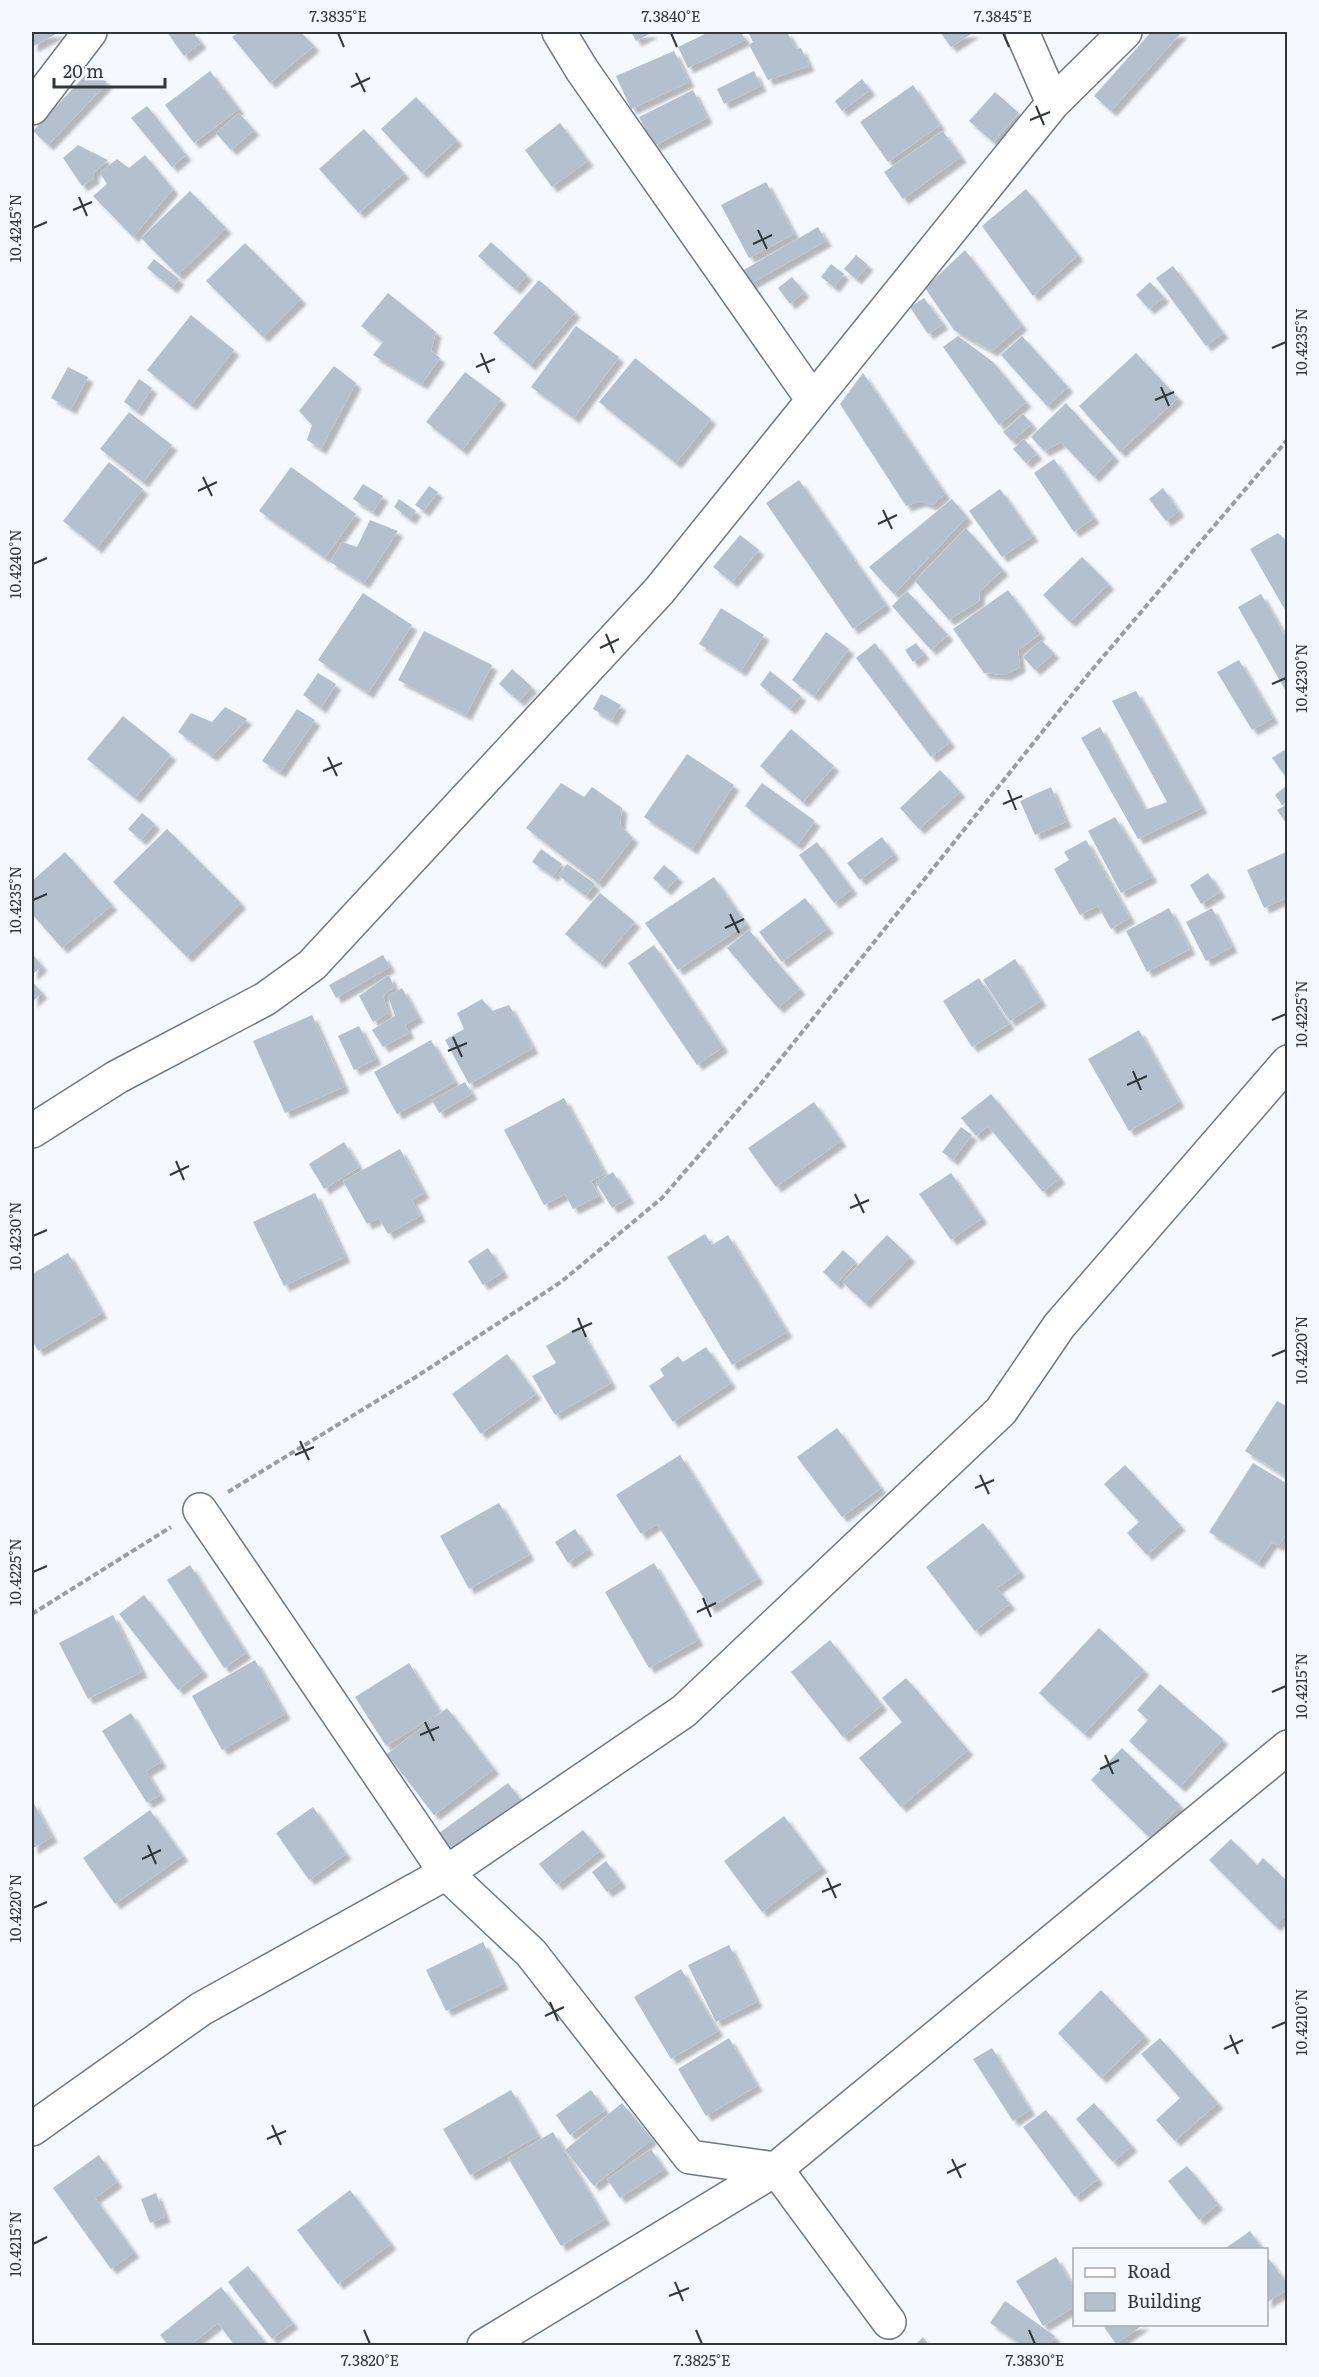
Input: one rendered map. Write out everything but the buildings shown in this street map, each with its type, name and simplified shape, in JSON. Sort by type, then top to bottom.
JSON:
[{"type":"street","points":[[32,108],[90,32]]},
{"type":"street","points":[[559,32],[582,70],[813,400]]},
{"type":"street","points":[[1022,32],[1053,103]]},
{"type":"street","points":[[32,1131],[117,1077],[265,999],[312,965],[659,591],[1053,103],[1125,32]]},
{"type":"street","points":[[32,2129],[201,2009],[446,1873],[684,1711],[1001,1412],[1059,1326],[1287,1062]]},
{"type":"street","points":[[200,1510],[446,1873],[531,1953],[690,2157],[776,2169],[889,2322]]},
{"type":"street","points":[[484,2346],[776,2169],[1287,1747]]},
{"type":"path","points":[[32,1614],[419,1375],[561,1282],[662,1198],[766,1077],[1091,671],[1287,439]]}]
